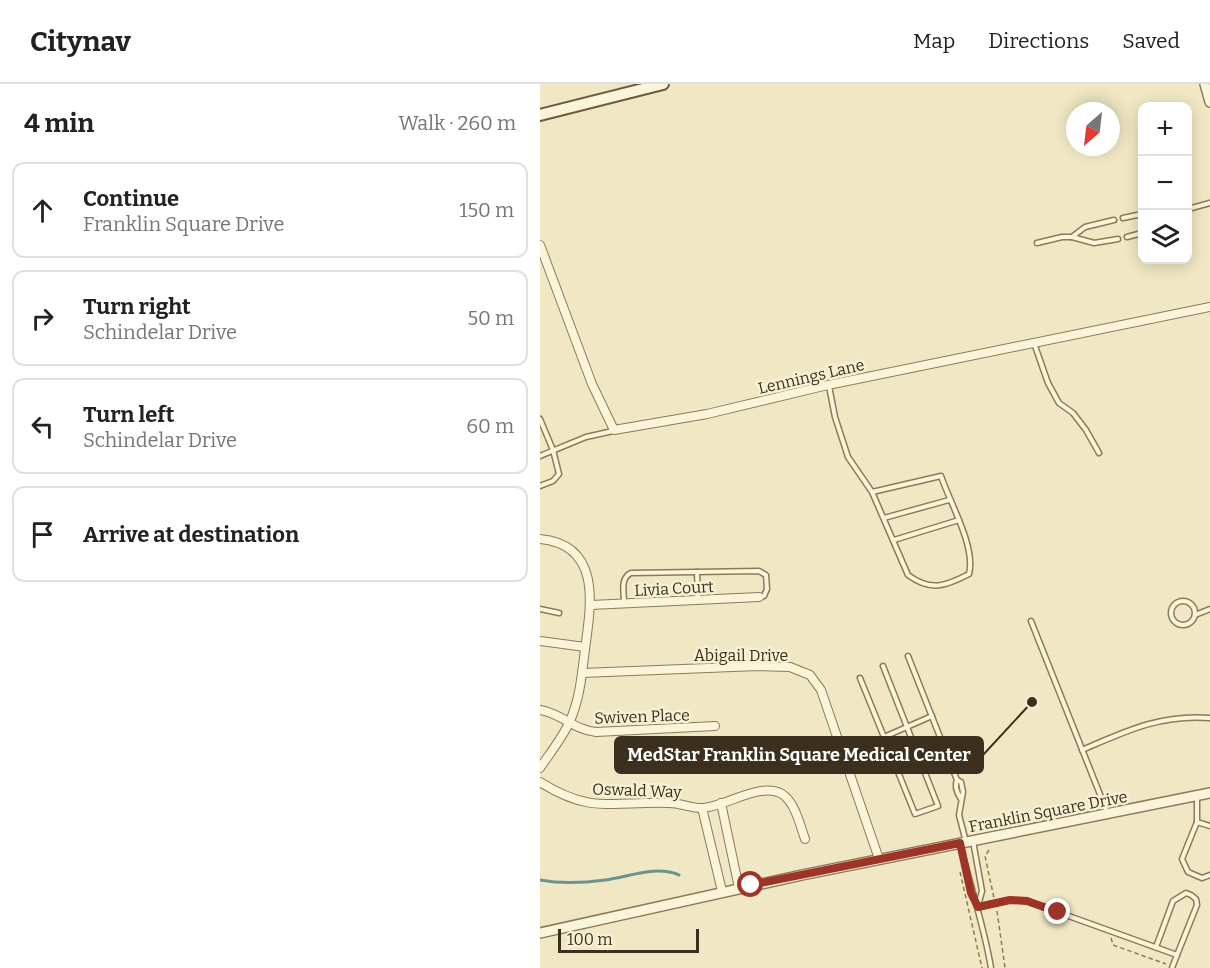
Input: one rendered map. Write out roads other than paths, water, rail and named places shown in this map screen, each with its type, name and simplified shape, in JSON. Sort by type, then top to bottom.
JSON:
[{"type":"main road","points":[[540,115],[663,84]]},
{"type":"street","points":[[1205,84],[1210,102]]},
{"type":"street","points":[[540,245],[592,384],[614,430]]},
{"type":"street","name":"Lennings Lane","points":[[614,430],[707,414],[828,385],[1210,307]]},
{"type":"street","points":[[540,539],[554,541],[567,548],[582,562],[589,577],[591,605],[576,705],[569,724],[540,768]]},
{"type":"street","name":"Livia Court","points":[[591,605],[759,597]]},
{"type":"street","points":[[540,641],[585,646]]},
{"type":"street","name":"Abigail Drive","points":[[582,673],[758,666],[790,667],[810,675],[821,690],[879,859]]},
{"type":"street","name":"Swiven Place","points":[[540,710],[554,713],[569,724],[587,732],[715,726]]},
{"type":"street","name":"Oswald Way","points":[[540,782],[575,801],[605,806],[669,803],[702,808],[754,793],[775,791],[789,801],[805,839]]},
{"type":"street","name":"Franklin Square Drive","points":[[540,933],[723,891],[1210,793]]},
{"type":"street","points":[[721,803],[738,888]]},
{"type":"street","name":"Oswald Way","points":[[702,808],[723,891]]},
{"type":"lane","points":[[1192,209],[1210,203]]},
{"type":"lane","points":[[1123,218],[1138,215]]},
{"type":"lane","points":[[1072,237],[1085,227],[1114,220]]},
{"type":"lane","points":[[1127,237],[1138,234]]},
{"type":"lane","points":[[1037,243],[1062,237],[1072,237],[1094,243],[1118,239]]},
{"type":"lane","points":[[1034,343],[1048,383],[1059,403],[1074,413],[1099,453]]},
{"type":"lane","points":[[828,385],[848,458],[872,492],[908,575],[929,586],[952,583],[969,574],[972,562],[959,520],[941,476],[872,492]]},
{"type":"lane","points":[[540,419],[542,429],[554,450],[559,474],[553,481],[540,486]]},
{"type":"lane","points":[[540,456],[586,437],[614,430]]},
{"type":"lane","points":[[883,518],[950,500]]},
{"type":"lane","points":[[894,540],[959,520]]},
{"type":"lane","points":[[624,603],[624,580],[626,575],[631,573],[759,571],[766,575],[767,589],[764,596],[759,597]]},
{"type":"lane","points":[[697,572],[698,600]]},
{"type":"lane","points":[[1195,615],[1191,604],[1183,601],[1176,603],[1172,608],[1171,615],[1177,624],[1183,625],[1189,624],[1195,615],[1210,609]]},
{"type":"lane","points":[[540,609],[559,613]]},
{"type":"lane","points":[[1031,621],[1108,814]]},
{"type":"lane","points":[[908,656],[957,780],[961,782],[963,792],[959,815],[982,891],[978,907]]},
{"type":"lane","points":[[860,678],[915,814],[938,806],[883,666]]},
{"type":"lane","points":[[884,737],[932,716]]},
{"type":"lane","points":[[1082,750],[1140,725],[1162,719],[1210,718]]},
{"type":"lane","points":[[1197,796],[1197,822],[1182,859],[1188,872],[1202,878],[1210,875]]},
{"type":"lane","points":[[1197,822],[1210,826]]},
{"type":"lane","points":[[967,842],[971,893],[978,907],[991,968]]},
{"type":"lane","points":[[1156,947],[1173,901],[1186,894],[1191,895],[1196,899],[1197,905],[1173,965]]},
{"type":"lane","points":[[978,907],[1010,900],[1027,901],[1177,955]]},
{"type":"waterway","points":[[540,880],[564,883],[589,882],[652,871],[679,875]]},
{"type":"place","name":"MedStar Franklin Square Medical Center","points":[[1032,702]]}]
